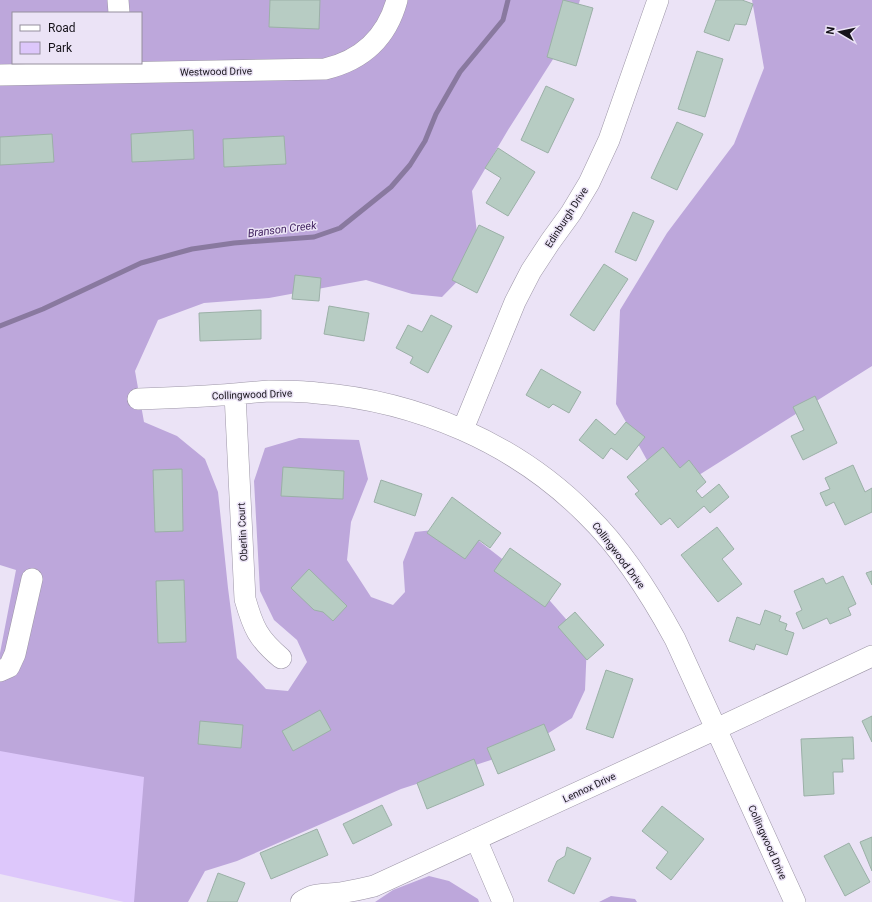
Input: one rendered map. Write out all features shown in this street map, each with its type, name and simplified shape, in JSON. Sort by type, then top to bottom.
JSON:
[{"type":"street","points":[[118,0],[119,12]]},
{"type":"street","name":"Westwood Drive","points":[[0,75],[119,68],[325,69],[337,67],[358,57],[376,41],[389,22],[394,12],[397,0]]},
{"type":"street","name":"Edinburgh Drive","points":[[462,429],[515,302],[531,271],[571,213],[589,183],[609,140],[658,0]]},
{"type":"street","name":"Collingwood Drive","points":[[138,399],[270,391],[316,393],[363,399],[408,410],[462,429],[505,451],[535,470],[563,491],[588,515],[612,542],[639,579],[676,639],[795,902]]},
{"type":"street","name":"Oberlin Court","points":[[235,394],[245,599],[252,622],[257,632],[264,642],[281,658]]},
{"type":"street","points":[[0,671],[9,667],[15,654],[32,579]]},
{"type":"street","name":"Lennox Drive","points":[[301,902],[318,894],[339,893],[374,886],[872,656]]},
{"type":"street","points":[[476,839],[504,902]]},
{"type":"green space","points":[[0,675],[152,727],[148,902],[124,902],[0,874]]},
{"type":"shaded area","points":[[0,0],[580,0],[569,34],[508,130],[472,191],[480,258],[442,297],[412,294],[366,280],[269,298],[204,303],[158,320],[135,371],[144,422],[177,436],[205,459],[218,492],[237,658],[266,689],[288,691],[307,662],[297,640],[274,620],[260,591],[254,481],[265,448],[299,438],[359,440],[368,479],[351,522],[347,560],[371,597],[393,605],[405,592],[403,562],[415,532],[461,527],[536,585],[587,643],[585,690],[572,718],[522,750],[401,789],[237,861],[205,871],[188,902],[134,902],[144,777],[0,751],[0,653],[16,570],[0,565]]},
{"type":"shaded area","points":[[752,0],[872,0],[872,366],[699,475],[648,462],[616,404],[620,310],[667,233],[734,144],[764,68]]},
{"type":"shaded area","points":[[429,876],[449,881],[478,899],[479,902],[375,902],[393,890]]},
{"type":"shaded area","points":[[611,896],[635,899],[637,902],[599,902]]},
{"type":"building","points":[[270,0],[320,0],[319,29],[269,27]]},
{"type":"building","points":[[563,0],[593,8],[576,66],[547,57]]},
{"type":"building","points":[[716,0],[742,0],[753,4],[746,25],[735,24],[729,41],[704,32]]},
{"type":"building","points":[[697,51],[723,59],[705,117],[678,109]]},
{"type":"building","points":[[546,86],[574,99],[548,153],[521,140]]},
{"type":"building","points":[[677,122],[703,134],[677,190],[651,178]]},
{"type":"building","points":[[193,130],[194,159],[132,162],[131,134]]},
{"type":"building","points":[[52,134],[54,162],[0,165],[0,137]]},
{"type":"building","points":[[284,136],[286,164],[224,167],[223,139]]},
{"type":"building","points":[[498,148],[535,172],[508,216],[486,203],[501,178],[485,168]]},
{"type":"building","points":[[633,212],[654,221],[636,261],[615,252]]},
{"type":"building","points":[[479,225],[504,237],[477,293],[452,280]]},
{"type":"building","points":[[604,264],[628,279],[594,331],[570,315]]},
{"type":"building","points":[[295,275],[321,278],[319,301],[292,299]]},
{"type":"building","points":[[329,306],[369,313],[364,341],[324,334]]},
{"type":"building","points":[[261,310],[261,339],[200,341],[199,313]]},
{"type":"building","points":[[431,315],[452,326],[428,373],[410,363],[413,357],[396,348],[408,325],[422,332]]},
{"type":"building","points":[[541,369],[581,392],[569,413],[553,404],[549,408],[526,395]]},
{"type":"building","points":[[815,396],[837,443],[803,460],[791,436],[804,430],[793,407]]},
{"type":"building","points":[[596,419],[615,435],[626,422],[645,437],[627,460],[611,448],[603,459],[579,440]]},
{"type":"building","points":[[663,447],[680,468],[689,460],[706,482],[696,491],[702,498],[719,484],[729,497],[710,513],[704,506],[678,528],[670,518],[661,525],[635,494],[639,491],[627,477]]},
{"type":"building","points":[[853,465],[865,492],[872,488],[872,512],[845,525],[834,502],[826,506],[820,493],[830,489],[825,478]]},
{"type":"building","points":[[283,467],[344,471],[343,499],[281,496]]},
{"type":"building","points":[[182,469],[183,531],[155,532],[153,470]]},
{"type":"building","points":[[381,480],[422,494],[415,516],[374,502]]},
{"type":"building","points":[[452,497],[501,533],[490,548],[479,540],[465,559],[427,533]]},
{"type":"building","points":[[717,527],[734,549],[722,559],[742,584],[718,602],[681,555]]},
{"type":"building","points":[[510,548],[561,584],[545,607],[494,571]]},
{"type":"building","points":[[309,569],[347,606],[333,621],[323,612],[314,610],[291,588]]},
{"type":"building","points":[[872,571],[872,585],[866,573]]},
{"type":"building","points":[[843,576],[856,604],[848,608],[851,615],[830,624],[827,618],[803,629],[796,613],[802,610],[794,591],[823,578],[826,584]]},
{"type":"building","points":[[184,580],[186,642],[158,643],[156,581]]},
{"type":"building","points":[[765,610],[781,616],[779,621],[787,624],[785,630],[794,633],[787,655],[756,644],[754,650],[729,641],[737,617],[760,625]]},
{"type":"building","points":[[575,612],[604,645],[587,660],[558,627]]},
{"type":"building","points":[[606,670],[633,679],[613,738],[586,729]]},
{"type":"building","points":[[320,710],[331,730],[293,751],[282,731]]},
{"type":"building","points":[[872,716],[872,742],[862,721]]},
{"type":"building","points":[[200,721],[243,725],[241,748],[198,744]]},
{"type":"building","points":[[544,724],[555,750],[498,774],[487,748]]},
{"type":"building","points":[[853,737],[854,759],[842,759],[843,772],[833,772],[834,794],[804,796],[801,739]]},
{"type":"building","points":[[474,759],[484,785],[427,809],[417,783]]},
{"type":"building","points":[[382,805],[392,825],[353,844],[343,824]]},
{"type":"building","points":[[662,806],[704,839],[671,880],[656,868],[668,852],[642,831]]},
{"type":"building","points":[[317,829],[328,855],[271,879],[260,853]]},
{"type":"building","points":[[872,837],[872,871],[860,842]]},
{"type":"building","points":[[849,843],[870,882],[845,896],[824,856]]},
{"type":"building","points":[[567,847],[591,858],[574,894],[548,881],[557,861],[565,856]]},
{"type":"building","points":[[218,873],[245,883],[237,902],[207,902]]},
{"type":"waterway","name":"Branson Creek","points":[[0,326],[43,309],[141,263],[192,249],[234,243],[314,237],[340,228],[391,187],[410,165],[425,141],[436,114],[460,72],[503,20],[508,0]]}]
